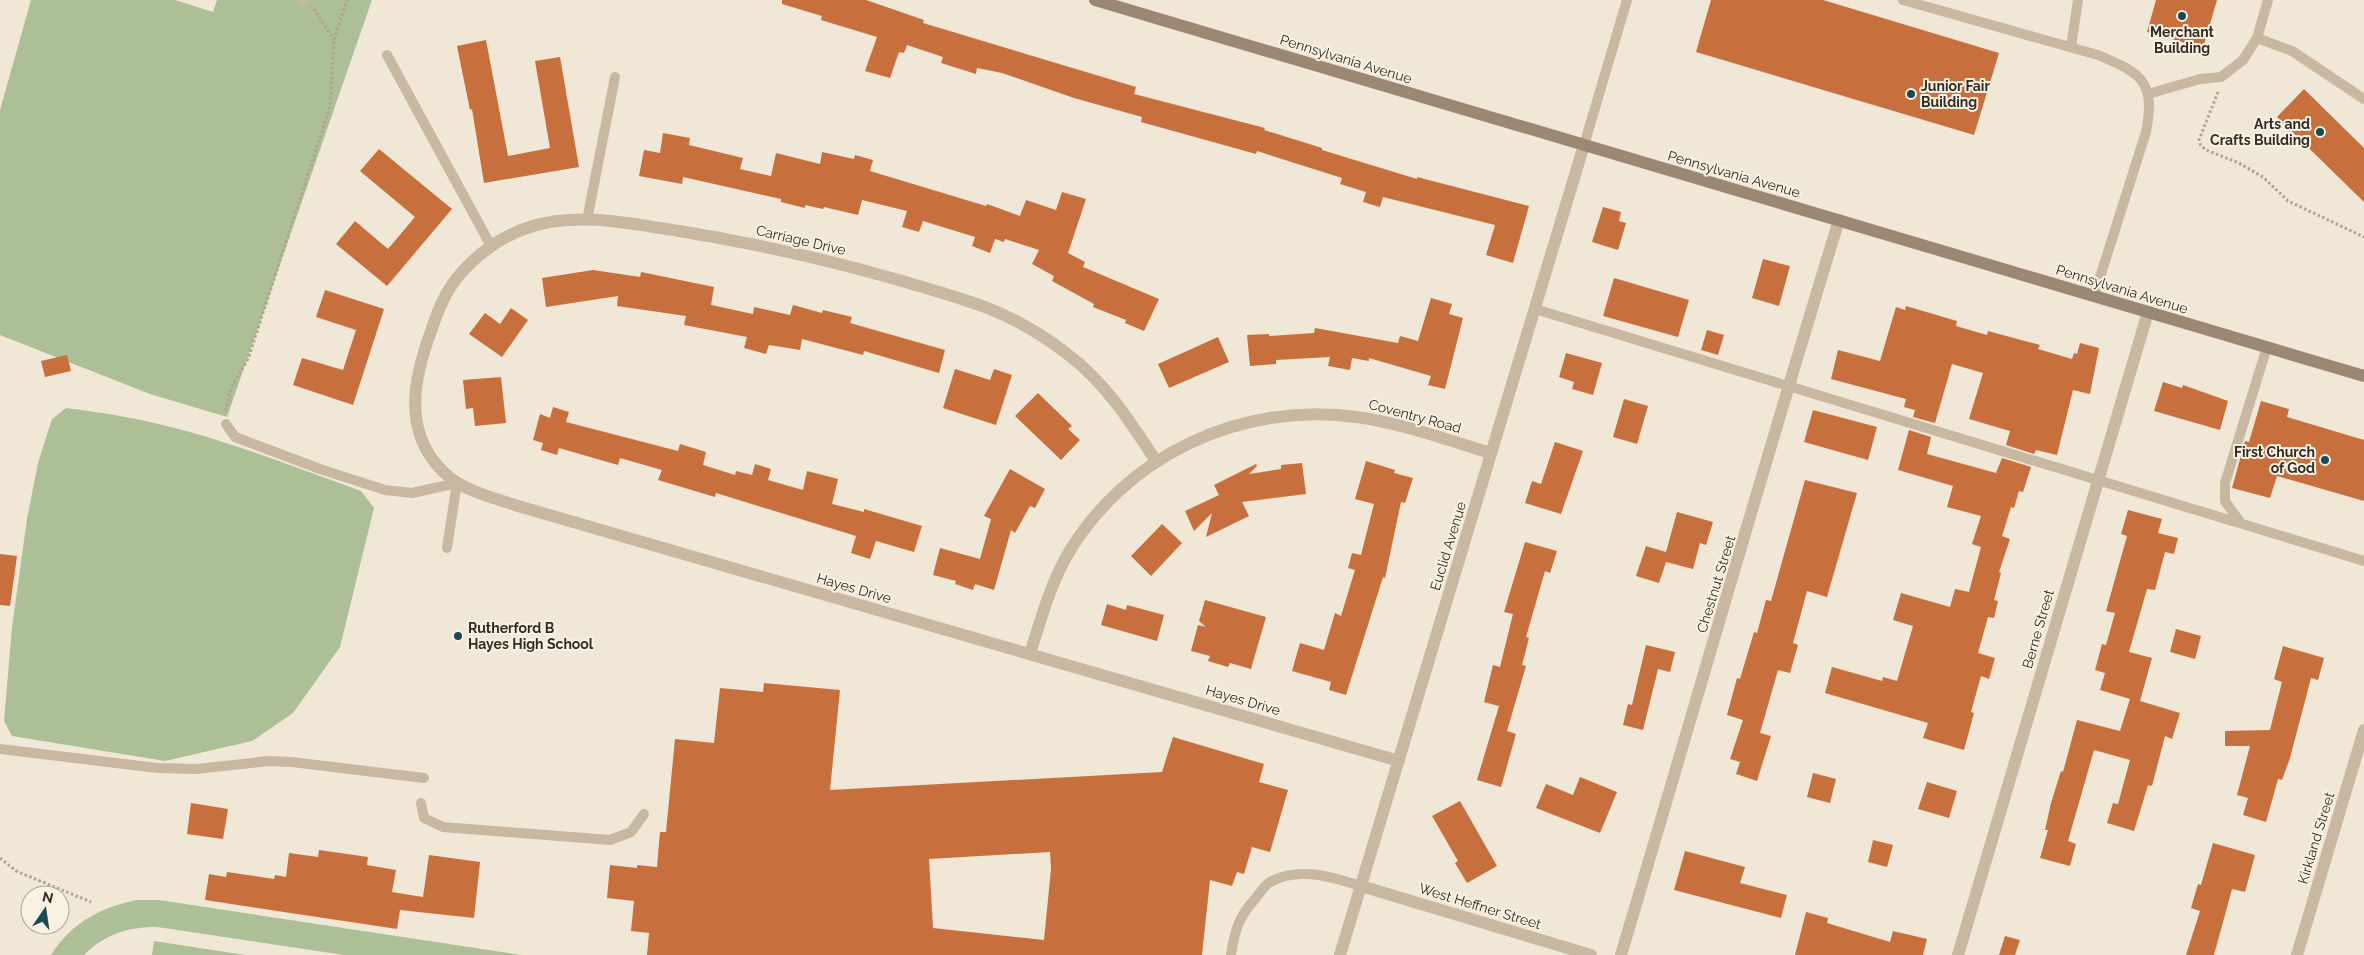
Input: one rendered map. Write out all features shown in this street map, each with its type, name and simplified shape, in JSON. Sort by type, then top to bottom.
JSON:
[{"type":"street","name":"Pennsylvania Avenue","points":[[1095,0],[2364,376]]},
{"type":"street","name":"Euclid Avenue","points":[[1340,955],[1584,145]]},
{"type":"street","name":"Carriage Drive","points":[[428,339],[447,292],[460,274],[491,246],[532,226],[553,221],[587,220],[639,225],[719,237],[808,256],[921,287],[992,310],[1031,330],[1065,351],[1082,366],[1110,393],[1156,461]]},
{"type":"street","name":"Chestnut Street","points":[[1621,955],[1739,562],[1788,386],[1839,220]]},
{"type":"street","name":"Berne Street","points":[[1958,955],[2148,312]]},
{"type":"street","name":"Hayes Drive","points":[[428,339],[416,377],[414,395],[415,419],[428,453],[438,467],[468,490],[1399,761]]},
{"type":"street","name":"Coventry Road","points":[[1030,654],[1044,609],[1066,558],[1089,523],[1110,499],[1156,461],[1205,436],[1233,425],[1274,416],[1324,414],[1374,419],[1491,453]]},
{"type":"street","name":"Kirkland Street","points":[[2297,955],[2364,730]]},
{"type":"street","name":"West Heffner Street","points":[[1361,886],[1591,955]]},
{"type":"lane","points":[[1584,145],[1627,0]]},
{"type":"lane","points":[[1903,0],[2071,46],[2127,67],[2139,76],[2148,94],[2150,114],[2094,296]]},
{"type":"lane","points":[[2071,46],[2078,0]]},
{"type":"lane","points":[[2148,94],[2200,79],[2221,77],[2243,60],[2257,38],[2268,0]]},
{"type":"lane","points":[[2257,38],[2292,51],[2364,99]]},
{"type":"lane","points":[[387,55],[491,246]]},
{"type":"lane","points":[[587,220],[615,77]]},
{"type":"lane","points":[[1535,309],[2364,561]]},
{"type":"lane","points":[[2241,523],[2225,501],[2225,483],[2267,347]]},
{"type":"lane","points":[[226,424],[234,437],[320,469],[385,490],[412,493],[457,483],[447,548]]},
{"type":"lane","points":[[0,749],[157,768],[196,769],[269,762],[292,762],[424,778]]},
{"type":"lane","points":[[421,802],[424,818],[443,827],[610,840],[631,832],[644,814]]},
{"type":"lane","points":[[1231,955],[1234,935],[1243,912],[1270,882],[1298,874],[1326,876],[1361,886]]},
{"type":"path","points":[[309,0],[323,26],[334,40]]},
{"type":"path","points":[[226,424],[225,411],[232,386],[248,359],[330,107],[334,40],[348,0]]},
{"type":"path","points":[[2221,77],[2217,98],[2199,140],[2201,146],[2206,150],[2239,163],[2264,177],[2288,201],[2333,224],[2364,237]]},
{"type":"path","points":[[0,858],[16,871],[90,902]]},
{"type":"green space","points":[[31,0],[175,0],[213,12],[217,0],[372,0],[227,417],[150,394],[0,335],[0,110]]},
{"type":"green space","points":[[66,408],[151,422],[188,431],[238,447],[361,491],[374,508],[340,647],[293,713],[252,741],[165,761],[12,736],[4,721],[12,627],[27,519],[38,463],[52,419]]},
{"type":"green space","points":[[137,900],[159,900],[522,955],[344,955],[157,927],[146,927],[127,930],[109,937],[84,955],[51,955],[78,925],[99,912]]},
{"type":"green space","points":[[154,941],[245,955],[152,955]]},
{"type":"building","points":[[782,0],[866,0],[924,20],[923,23],[1136,87],[1134,94],[1265,128],[1264,130],[1322,148],[1322,150],[1417,179],[1417,177],[1529,206],[1513,263],[1486,255],[1495,225],[1383,197],[1380,207],[1363,202],[1366,192],[1340,184],[1342,178],[1257,151],[1256,154],[1141,122],[1142,117],[1074,98],[1002,73],[977,68],[976,74],[941,63],[943,57],[907,45],[904,53],[899,52],[890,78],[865,71],[877,37],[821,20],[822,16],[782,4]]},
{"type":"building","name":"Junior Fair Building","points":[[1711,0],[1823,0],[1999,53],[1974,135],[1696,52]]},
{"type":"building","name":"Merchant Building","points":[[2156,0],[2217,0],[2203,48],[2147,32]]},
{"type":"building","points":[[486,40],[508,156],[550,148],[535,61],[560,57],[579,167],[484,183],[472,109],[470,110],[457,46]]},
{"type":"building","name":"Arts and Crafts Building","points":[[2304,89],[2364,148],[2364,202],[2277,117]]},
{"type":"building","points":[[663,133],[690,138],[689,145],[743,158],[740,169],[771,176],[776,153],[820,164],[822,152],[854,159],[855,155],[873,160],[870,171],[986,206],[987,204],[1020,216],[1026,200],[1056,210],[1062,192],[1086,199],[1068,253],[1085,262],[1083,267],[1159,299],[1144,331],[1125,323],[1126,320],[1093,307],[1094,304],[1052,281],[1054,276],[1032,264],[1039,250],[1005,239],[1004,242],[995,239],[990,253],[972,246],[975,237],[923,221],[919,232],[902,227],[907,211],[862,200],[858,215],[824,207],[823,209],[805,205],[805,208],[781,202],[781,199],[683,177],[682,184],[639,176],[644,150],[660,153]]},
{"type":"building","points":[[379,149],[452,209],[387,286],[336,244],[355,221],[388,249],[415,217],[360,171]]},
{"type":"building","points":[[1603,207],[1621,212],[1619,221],[1626,223],[1618,250],[1592,242]]},
{"type":"building","points":[[1763,259],[1790,266],[1779,306],[1752,298]]},
{"type":"building","points":[[593,270],[640,277],[641,272],[714,287],[711,305],[753,314],[754,307],[790,315],[793,305],[822,313],[823,310],[852,317],[850,323],[945,350],[939,373],[864,351],[863,355],[802,339],[800,350],[769,345],[766,354],[744,348],[747,337],[684,325],[686,316],[617,306],[618,296],[546,307],[542,278]]},
{"type":"building","points":[[1614,278],[1689,300],[1678,337],[1603,316]]},
{"type":"building","points":[[325,290],[384,309],[353,405],[293,385],[302,358],[343,370],[356,330],[316,317]]},
{"type":"building","points":[[1431,298],[1452,304],[1449,314],[1463,318],[1445,389],[1428,385],[1431,376],[1369,358],[1369,361],[1352,358],[1350,370],[1328,366],[1330,357],[1276,360],[1276,364],[1250,366],[1247,335],[1269,334],[1269,336],[1314,333],[1315,328],[1398,343],[1400,336],[1418,341]]},
{"type":"building","points":[[1906,306],[1957,321],[1956,326],[1987,335],[1988,331],[2040,345],[2038,349],[2072,359],[2074,353],[2077,354],[2080,343],[2099,348],[2090,394],[2073,390],[2057,455],[2036,450],[2034,454],[2006,445],[2010,431],[1969,419],[1983,373],[1952,364],[1935,423],[1913,417],[1915,410],[1904,407],[1906,399],[1831,379],[1838,350],[1880,361],[1896,307],[1905,310]]},
{"type":"building","points":[[511,308],[528,320],[502,357],[469,334],[485,313],[500,324]]},
{"type":"building","points":[[1707,330],[1724,335],[1718,355],[1701,350]]},
{"type":"building","points":[[1218,337],[1229,362],[1169,388],[1158,364]]},
{"type":"building","points":[[1566,353],[1602,363],[1593,395],[1572,389],[1574,382],[1559,377]]},
{"type":"building","points":[[67,355],[71,371],[45,377],[41,361]]},
{"type":"building","points":[[955,369],[990,380],[994,369],[1012,375],[996,425],[943,408]]},
{"type":"building","points":[[501,377],[506,423],[475,426],[473,408],[466,409],[463,380]]},
{"type":"building","points":[[2163,382],[2182,388],[2183,385],[2228,401],[2220,430],[2154,411]]},
{"type":"building","points":[[1038,393],[1072,426],[1068,429],[1080,440],[1061,460],[1015,416]]},
{"type":"building","points":[[1624,399],[1648,406],[1637,444],[1613,437]]},
{"type":"building","points":[[2261,401],[2289,409],[2287,417],[2364,440],[2364,501],[2277,476],[2270,498],[2232,488],[2245,441],[2249,442]]},
{"type":"building","points":[[553,407],[569,412],[566,422],[678,451],[680,444],[706,452],[703,465],[735,475],[736,471],[752,475],[755,464],[771,469],[768,480],[803,490],[807,471],[838,479],[832,504],[864,512],[864,509],[922,526],[914,552],[876,541],[870,559],[851,553],[856,536],[716,493],[715,497],[658,480],[662,470],[620,458],[618,465],[559,448],[557,455],[541,450],[543,443],[533,440],[540,414],[550,418]]},
{"type":"building","points":[[1813,410],[1877,427],[1868,460],[1804,442]]},
{"type":"building","points":[[1909,430],[1931,437],[1927,454],[1996,473],[2002,458],[2031,467],[2023,492],[2019,491],[2014,508],[2011,507],[2002,536],[2010,539],[1999,572],[2001,573],[1994,600],[1998,601],[1994,618],[1988,617],[1978,653],[1995,658],[1989,679],[1981,676],[1971,712],[1974,713],[1964,750],[1923,738],[1928,723],[1825,693],[1832,667],[1882,681],[1883,677],[1897,681],[1913,626],[1893,620],[1901,593],[1950,607],[1955,589],[1969,592],[1981,547],[1972,544],[1981,516],[1947,507],[1953,486],[1898,470]]},
{"type":"building","points":[[1555,442],[1583,451],[1561,514],[1525,503],[1532,481],[1541,484]]},
{"type":"building","points":[[1366,461],[1395,470],[1394,473],[1413,478],[1405,503],[1401,502],[1385,578],[1383,577],[1346,695],[1329,690],[1331,682],[1292,671],[1300,643],[1324,650],[1335,613],[1341,616],[1355,570],[1348,568],[1352,553],[1361,555],[1374,504],[1355,499]]},
{"type":"building","points":[[1302,463],[1306,494],[1242,502],[1249,516],[1206,537],[1212,513],[1194,531],[1185,511],[1219,495],[1214,485],[1256,464],[1257,466],[1249,474],[1281,469],[1281,465]]},
{"type":"building","points":[[1010,469],[1045,489],[1035,508],[1030,506],[1015,533],[1011,530],[994,590],[975,584],[973,590],[955,584],[956,581],[933,575],[940,548],[980,559],[991,519],[984,516]]},
{"type":"building","points":[[1805,480],[1857,493],[1827,597],[1807,591],[1793,643],[1798,645],[1790,673],[1778,670],[1760,733],[1771,736],[1757,781],[1736,774],[1740,762],[1730,759],[1743,720],[1727,715],[1737,678],[1740,679],[1754,632],[1757,633],[1766,600],[1771,601]]},
{"type":"building","points":[[2128,510],[2162,519],[2158,533],[2178,538],[2174,554],[2165,552],[2155,590],[2147,589],[2129,652],[2152,658],[2140,701],[2180,713],[2172,739],[2165,736],[2152,786],[2148,785],[2134,831],[2107,823],[2113,803],[2118,804],[2130,760],[2094,750],[2068,841],[2076,844],[2070,866],[2040,858],[2048,830],[2045,830],[2051,803],[2061,771],[2063,772],[2077,720],[2120,731],[2130,699],[2100,690],[2105,673],[2095,670],[2102,644],[2106,645],[2115,613],[2106,611],[2127,536],[2121,534]]},
{"type":"building","points":[[1677,512],[1713,522],[1706,545],[1700,543],[1693,569],[1666,562],[1659,583],[1636,576],[1646,546],[1666,552]]},
{"type":"building","points":[[1162,524],[1182,543],[1151,576],[1131,556]]},
{"type":"building","points":[[1525,542],[1557,551],[1550,573],[1545,571],[1526,637],[1529,638],[1522,665],[1526,666],[1507,731],[1516,734],[1501,787],[1477,780],[1499,706],[1484,702],[1493,665],[1500,667],[1513,614],[1504,612]]},
{"type":"building","points":[[0,554],[17,556],[10,606],[0,605]]},
{"type":"building","points":[[1205,600],[1266,617],[1251,669],[1230,663],[1228,667],[1208,661],[1210,656],[1191,651],[1198,625],[1206,627],[1199,621]]},
{"type":"building","points":[[1107,604],[1126,610],[1127,605],[1164,615],[1157,641],[1101,625]]},
{"type":"building","points":[[2176,629],[2201,636],[2195,659],[2170,652]]},
{"type":"building","points":[[1646,645],[1675,652],[1670,672],[1658,669],[1643,730],[1623,725],[1628,704],[1632,705]]},
{"type":"building","points":[[2283,646],[2324,658],[2318,680],[2311,678],[2290,758],[2282,780],[2278,779],[2266,822],[2243,815],[2248,798],[2237,795],[2250,746],[2225,746],[2225,731],[2270,730],[2282,682],[2274,679]]},
{"type":"building","points":[[764,683],[840,690],[830,790],[1162,772],[1173,737],[1264,764],[1259,782],[1288,790],[1270,852],[1252,847],[1244,874],[1237,872],[1232,886],[1210,880],[1202,955],[647,955],[649,933],[631,931],[634,901],[607,898],[610,865],[637,868],[637,865],[657,867],[660,832],[666,832],[675,739],[714,743],[720,688],[763,692]],"holes":[[[1050,852],[1051,869],[1044,940],[933,928],[929,859]]]},
{"type":"building","points":[[1813,773],[1836,779],[1830,803],[1807,797]]},
{"type":"building","points":[[1580,777],[1617,792],[1600,833],[1536,808],[1546,784],[1573,795]]},
{"type":"building","points":[[1927,782],[1957,791],[1949,818],[1918,809]]},
{"type":"building","points":[[1460,801],[1497,866],[1467,883],[1455,863],[1458,861],[1432,816]]},
{"type":"building","points":[[191,803],[228,809],[223,839],[187,834]]},
{"type":"building","points":[[1873,840],[1893,845],[1887,867],[1868,862]]},
{"type":"building","points":[[2213,843],[2255,855],[2245,892],[2232,889],[2214,955],[2186,955],[2200,911],[2191,908],[2198,884],[2201,885]]},
{"type":"building","points":[[319,850],[368,857],[367,865],[396,870],[392,892],[423,897],[429,855],[480,862],[474,918],[400,910],[397,929],[205,900],[209,874],[226,877],[227,872],[274,879],[275,875],[286,877],[289,853],[318,857]]},
{"type":"building","points":[[1685,851],[1745,867],[1740,883],[1787,895],[1781,918],[1674,890]]},
{"type":"building","points":[[1806,912],[1828,918],[1827,923],[1890,942],[1893,931],[1927,939],[1923,955],[1795,955]]},
{"type":"building","points":[[2005,936],[2020,940],[2015,955],[1999,955]]},
{"type":"place","name":"Merchant Building","points":[[2182,16]]},
{"type":"place","name":"Junior Fair Building","points":[[1911,94]]},
{"type":"place","name":"Arts and Crafts Building","points":[[2320,132]]},
{"type":"place","name":"First Church of God","points":[[2325,460]]},
{"type":"place","name":"Rutherford B Hayes High School","points":[[458,636]]}]
